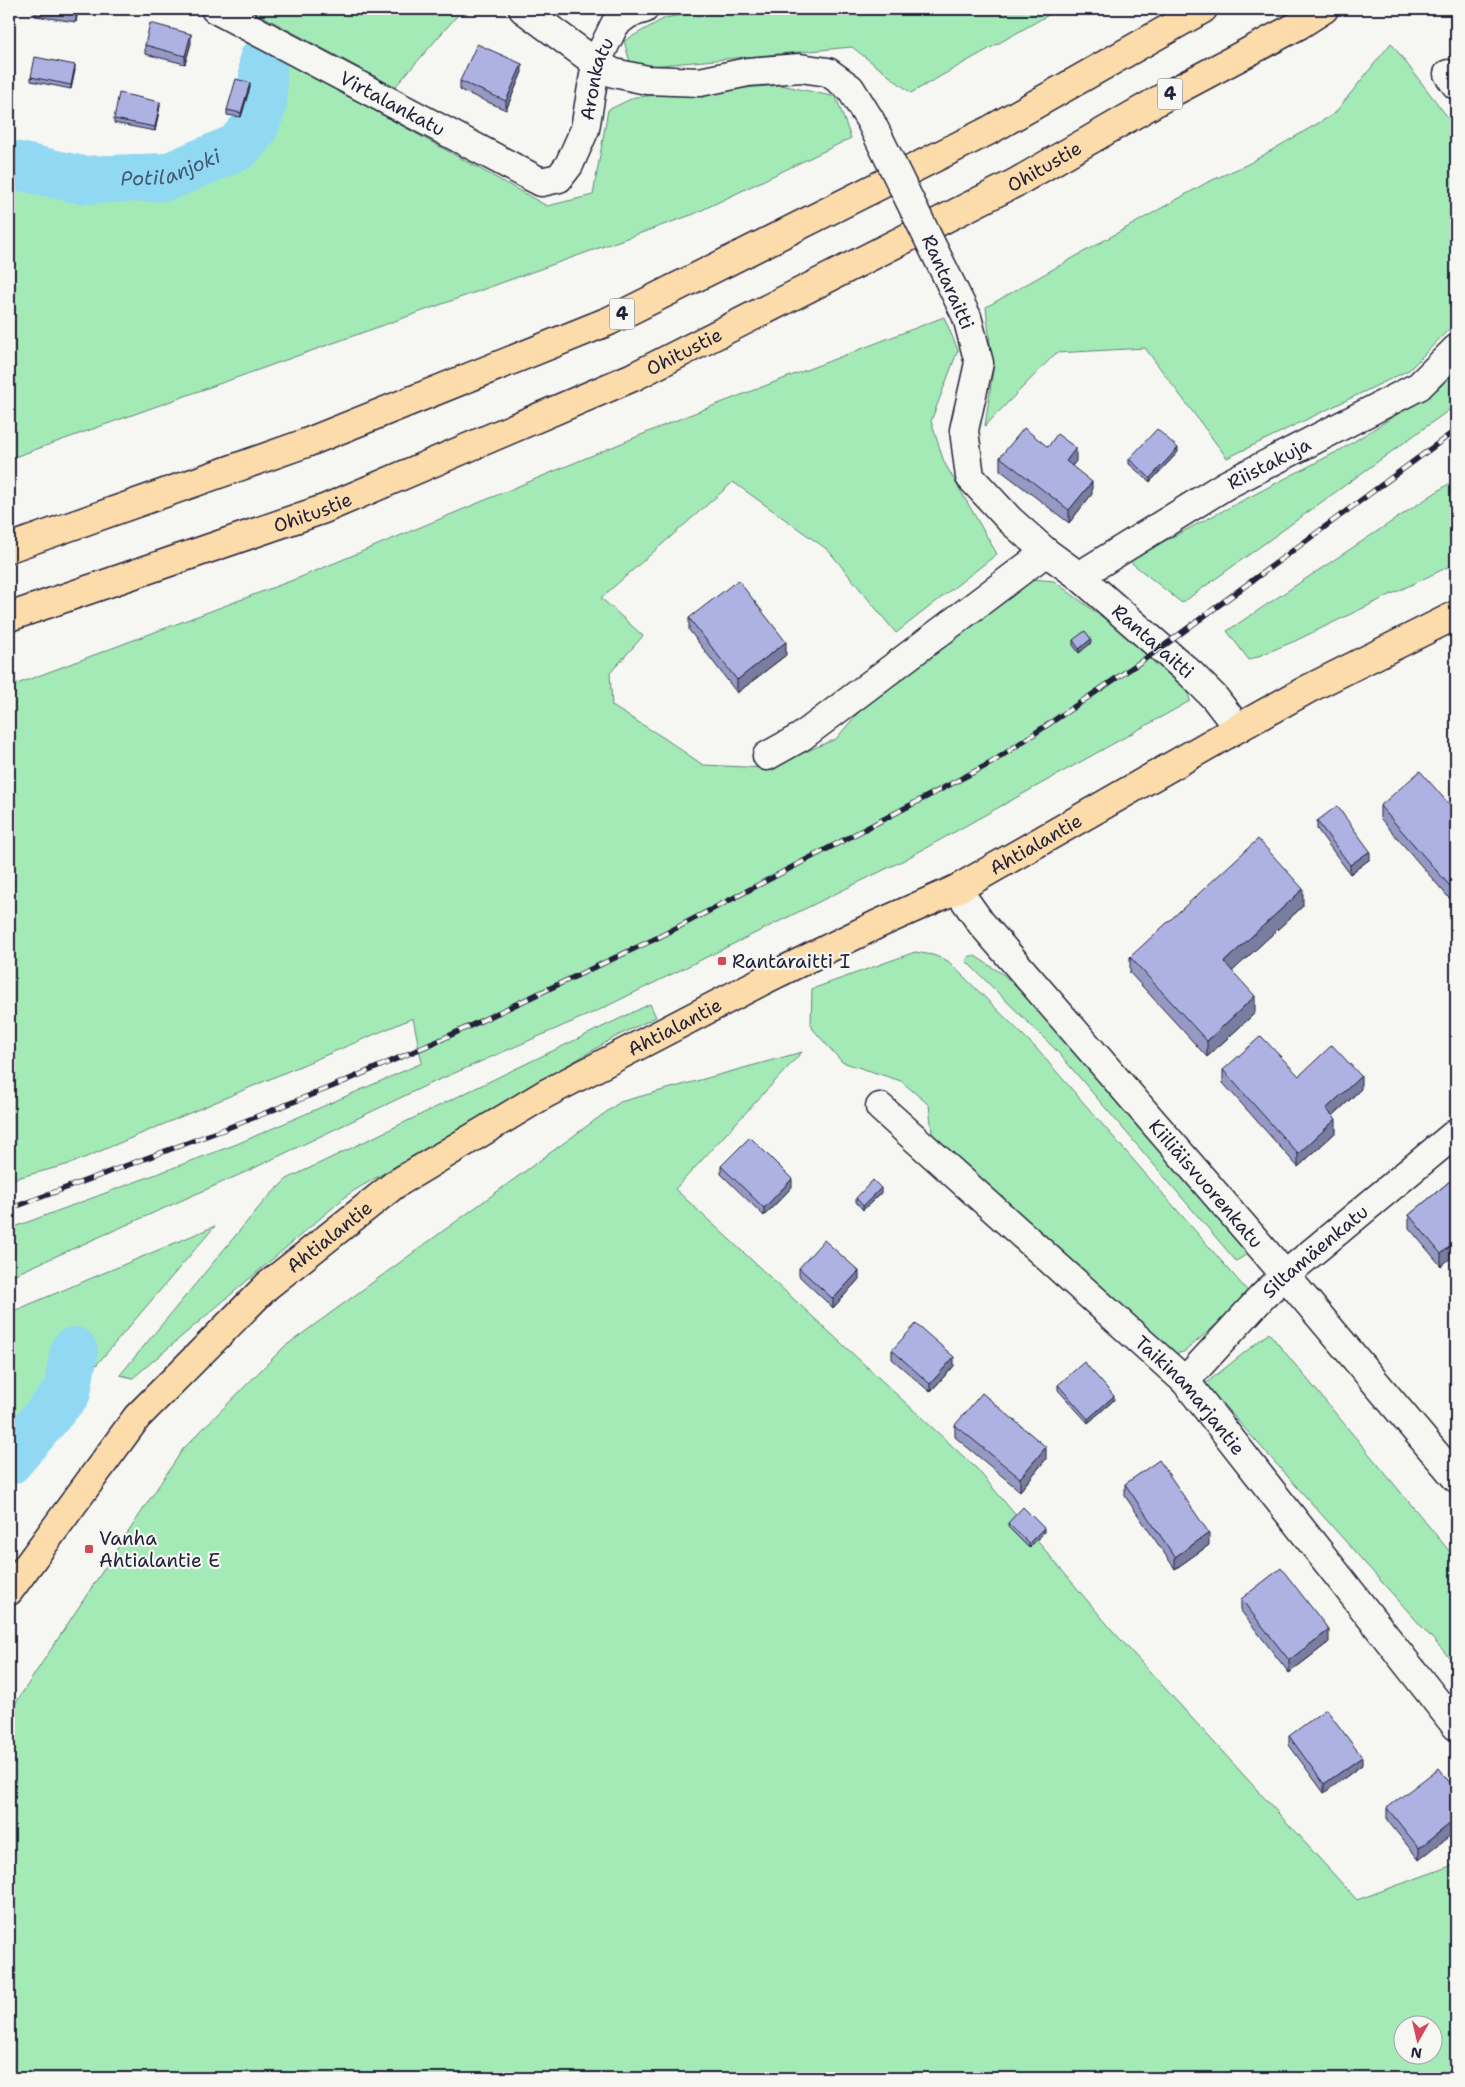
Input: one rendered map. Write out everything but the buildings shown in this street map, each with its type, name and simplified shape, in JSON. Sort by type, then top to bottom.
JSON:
[{"type":"main road","name":"4","points":[[9,548],[306,443],[609,321],[990,130],[1203,9]]},
{"type":"main road","name":"Ohitustie","points":[[9,617],[324,509],[633,376],[1017,182],[1173,92],[1324,9]]},
{"type":"main road","name":"Ahtialantie","points":[[9,1591],[137,1417],[267,1286],[394,1185],[545,1094],[775,975],[878,924],[957,889],[1238,728],[1308,690],[1456,615]]},
{"type":"street","name":"Virtalankatu","points":[[214,9],[541,182],[559,178],[570,166]]},
{"type":"street","name":"Rantaraitti","points":[[523,9],[596,63],[614,73],[647,80],[700,82],[748,72],[800,68],[828,72],[850,88],[870,120],[967,317],[979,363],[964,430],[970,477],[1010,520],[1046,552],[1079,576],[1191,674],[1214,697],[1238,728]]},
{"type":"street","name":"Aronkatu","points":[[570,166],[585,129],[596,63],[615,24],[628,14],[644,9]]},
{"type":"street","name":"Riistakuja","points":[[1079,576],[1226,485],[1419,386],[1456,349]]},
{"type":"street","points":[[767,756],[801,737],[1046,552]]},
{"type":"street","name":"Kiiliäisvuorenkatu","points":[[957,889],[981,923],[1285,1275],[1456,1478]]},
{"type":"street","name":"Taikinamarjantie","points":[[880,1107],[1185,1381],[1456,1726]]},
{"type":"street","name":"Siltamäenkatu","points":[[1185,1381],[1262,1297],[1285,1275],[1456,1133]]},
{"type":"green space","points":[[249,9],[463,9],[395,87]]},
{"type":"green space","points":[[713,9],[1059,9],[911,93],[852,47],[651,66],[630,62],[624,41],[665,18]]},
{"type":"green space","points":[[1391,43],[1456,128],[1456,322],[1409,370],[1227,458],[1145,348],[1056,353],[985,426],[993,370],[986,307],[1206,183],[1248,164],[1334,114]]},
{"type":"green space","points":[[274,55],[547,206],[593,195],[608,110],[635,97],[781,85],[836,97],[851,138],[694,214],[9,459],[9,183],[84,201],[174,189],[273,138]]},
{"type":"green space","points":[[944,317],[958,350],[931,421],[944,462],[997,554],[896,633],[828,550],[733,482],[601,598],[643,636],[610,673],[612,706],[703,765],[766,768],[836,739],[867,702],[1021,578],[1054,581],[1125,634],[1187,688],[1190,701],[904,860],[597,1011],[427,1085],[250,1170],[9,1277],[9,1229],[237,1144],[422,1063],[413,1018],[70,1164],[9,1180],[9,687],[301,577],[684,417]]},
{"type":"green space","points":[[1456,369],[1456,405],[1182,603],[1128,560],[1342,449],[1439,388]]},
{"type":"green space","points":[[1456,479],[1456,563],[1295,641],[1249,660],[1227,631]]},
{"type":"green space","points":[[915,952],[933,955],[948,961],[1035,1047],[1251,1295],[1184,1352],[1172,1354],[933,1142],[929,1105],[901,1081],[842,1062],[811,1027],[812,989]]},
{"type":"green space","points":[[969,956],[975,956],[1004,975],[1089,1061],[1251,1252],[1236,1261],[1056,1050],[966,961]]},
{"type":"green space","points":[[650,1004],[656,1017],[617,1036],[350,1193],[133,1378],[120,1375],[265,1200],[287,1179]]},
{"type":"green space","points":[[802,1052],[675,1189],[977,1469],[1112,1630],[1357,1900],[1456,1864],[1456,2078],[9,2078],[9,1713],[183,1449],[284,1347],[620,1102]]},
{"type":"green space","points":[[215,1226],[86,1377],[9,1436],[9,1313]]},
{"type":"green space","points":[[1269,1333],[1456,1559],[1456,1665],[1205,1384]]},
{"type":"waterway","name":"Potilanjoki","points":[[9,164],[82,180],[167,177],[238,147],[254,128],[263,104],[263,60]]},
{"type":"waterway","name":"Potilanjoki","points":[[9,1461],[67,1392],[74,1351]]},
{"type":"railway","points":[[9,1209],[225,1129],[336,1085],[438,1041],[659,937],[991,763],[1161,648],[1456,430]]},
{"type":"place","name":"Rantaraitti I","points":[[722,961]]},
{"type":"place","name":"Vanha Ahtialantie E","points":[[89,1549]]}]
